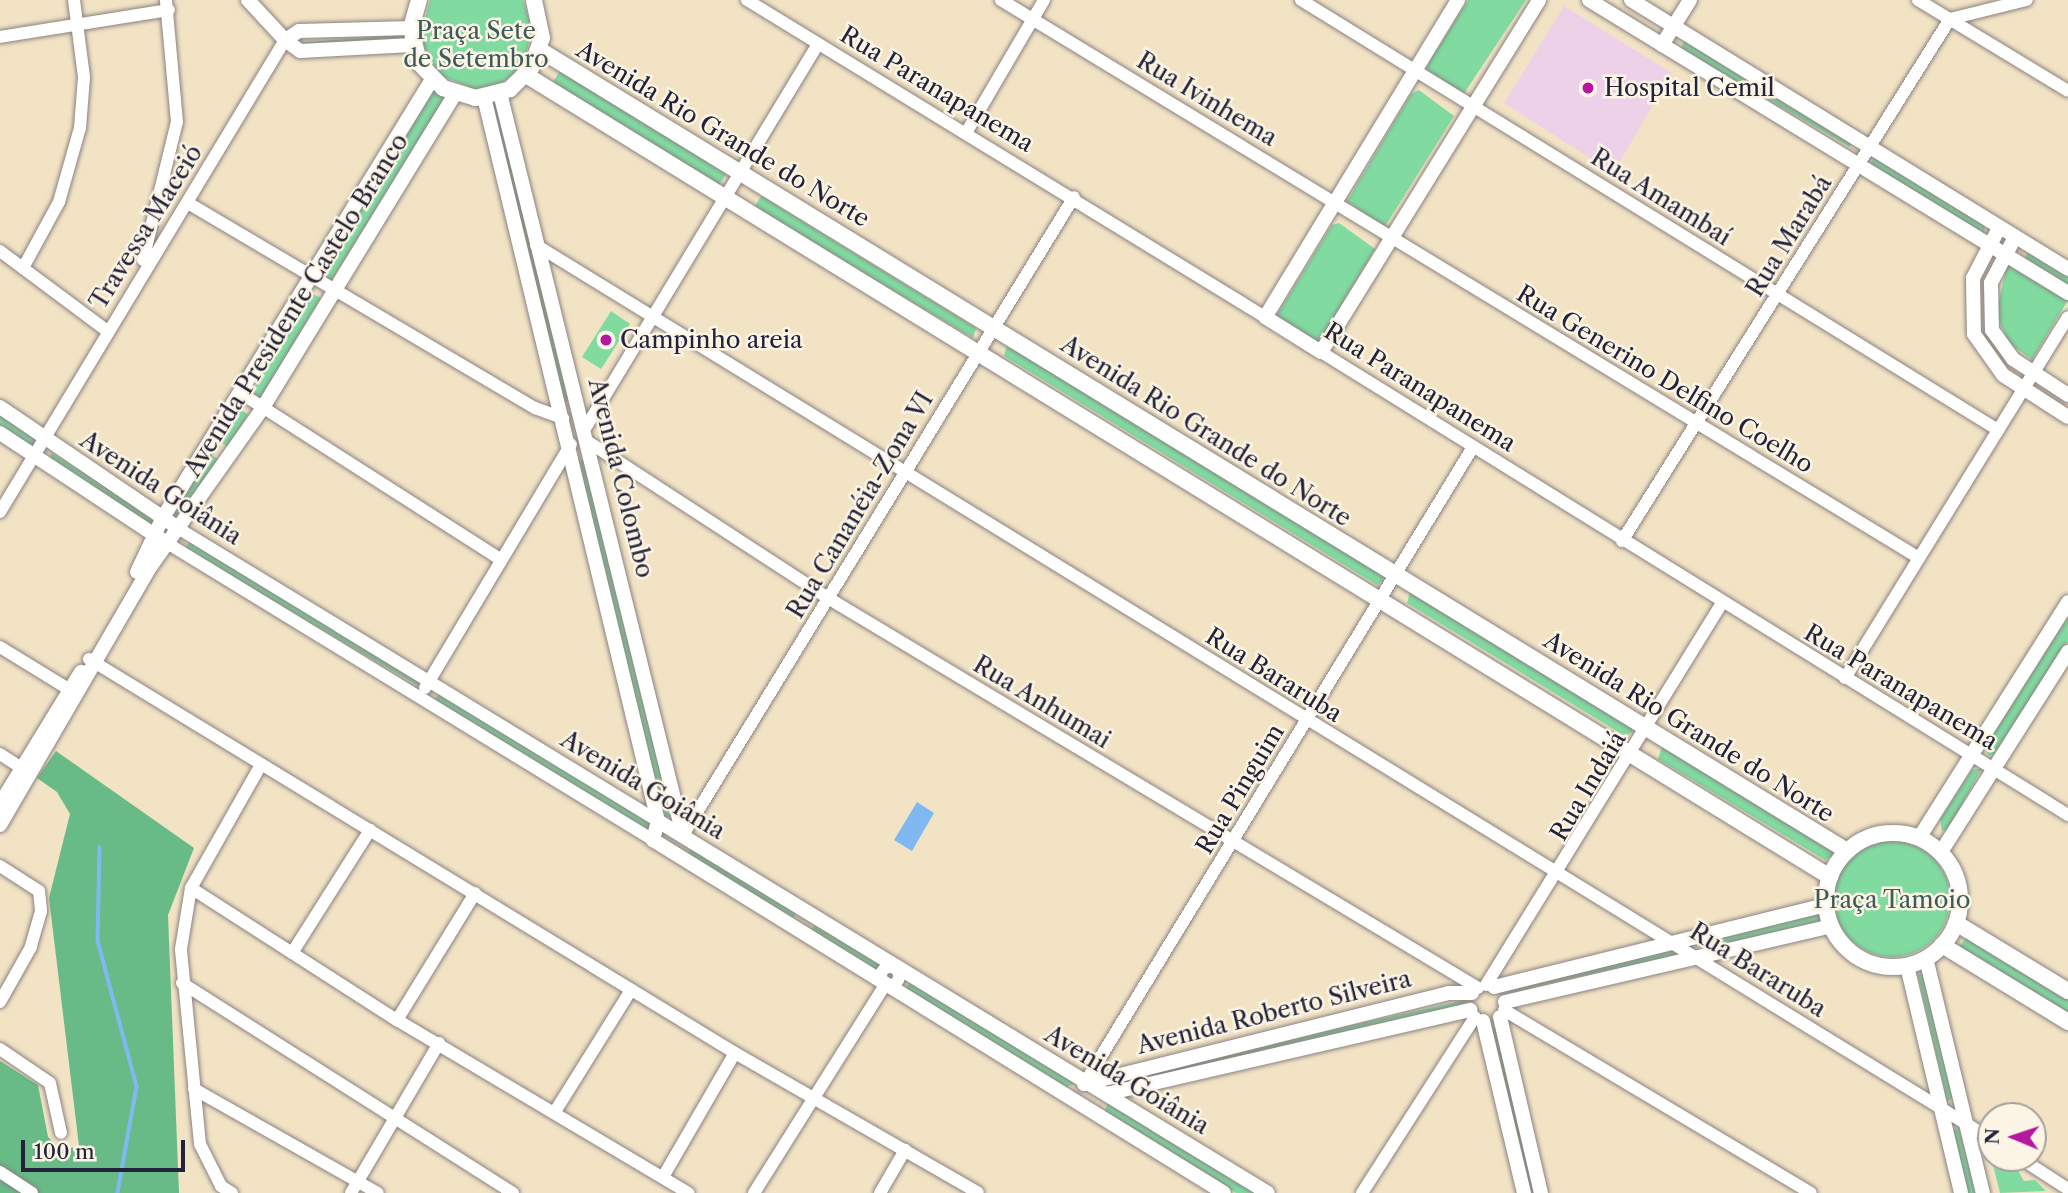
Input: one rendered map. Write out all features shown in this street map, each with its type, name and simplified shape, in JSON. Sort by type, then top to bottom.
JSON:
[{"type":"main road","points":[[419,0],[411,28],[412,45],[431,81],[455,94],[492,95],[526,75],[540,50],[534,0]]},
{"type":"main road","name":"Avenida Rio Grande do Norte","points":[[540,50],[742,171],[1847,851]]},
{"type":"main road","points":[[526,75],[1830,877]]},
{"type":"main road","points":[[1889,832],[1919,838],[1941,852],[1958,885],[1956,923],[1942,945],[1926,958],[1907,965],[1862,960],[1831,926],[1826,905],[1830,877],[1847,851],[1889,832]]},
{"type":"main road","points":[[1956,923],[2068,991]]},
{"type":"main road","points":[[1942,945],[2068,1022]]},
{"type":"street","points":[[23,268],[49,225],[75,153],[84,77],[74,0]]},
{"type":"street","points":[[248,0],[285,40],[300,51],[412,45]]},
{"type":"street","name":"Rua Paranapanema","points":[[747,0],[1074,197],[1721,604],[2068,815]]},
{"type":"street","name":"Rua Ivinhema","points":[[1001,0],[1390,235]]},
{"type":"street","points":[[966,133],[1044,0]]},
{"type":"street","name":"Rua Amambaí","points":[[1301,0],[1998,430]]},
{"type":"street","points":[[1265,317],[1458,0]]},
{"type":"street","points":[[1321,352],[1390,235],[1539,0]]},
{"type":"street","points":[[1589,0],[1988,247],[2068,293]]},
{"type":"street","points":[[1631,0],[2068,269]]},
{"type":"street","points":[[1662,45],[1690,0]]},
{"type":"street","points":[[1918,0],[2068,91]]},
{"type":"street","points":[[1950,19],[2027,0]]},
{"type":"street","points":[[0,37],[79,26],[167,5],[178,94],[174,150],[135,280]]},
{"type":"street","name":"Rua Marabá","points":[[1622,541],[1950,19]]},
{"type":"street","points":[[285,40],[299,31],[411,28]]},
{"type":"street","name":"Travessa Maceió","points":[[0,512],[46,439],[135,280],[188,203],[285,40]]},
{"type":"street","points":[[188,203],[535,408],[563,418],[584,420],[655,317],[818,44]]},
{"type":"street","name":"Avenida Presidente Castelo Branco","points":[[0,804],[27,771],[93,661],[161,540],[162,519],[242,394],[431,81]]},
{"type":"street","name":"Avenida Presidente Castelo Branco","points":[[161,540],[181,530],[262,409],[455,94]]},
{"type":"street","name":"Avenida Colombo","points":[[492,95],[590,443],[683,835]]},
{"type":"street","name":"Avenida Colombo","points":[[492,95],[563,418],[658,821]]},
{"type":"street","name":"Rua Cananéia-Zona VI","points":[[683,835],[1074,197]]},
{"type":"street","points":[[1999,228],[1971,288],[1972,326],[1988,359],[2023,390],[2068,417]]},
{"type":"street","name":"Rua Generino Delfino Coelho","points":[[1390,235],[1919,558]]},
{"type":"street","points":[[2015,237],[1989,291],[1990,323],[2001,346],[2033,374],[2068,395]]},
{"type":"street","name":"Rua Bararuba","points":[[536,245],[1977,1130]]},
{"type":"street","points":[[0,251],[106,330]]},
{"type":"street","points":[[1844,678],[2068,317]]},
{"type":"street","points":[[242,394],[500,559]]},
{"type":"street","name":"Avenida Goiânia","points":[[0,407],[162,519],[1268,1193]]},
{"type":"street","name":"Avenida Goiânia","points":[[0,433],[161,540],[1095,1111],[1224,1193]]},
{"type":"street","points":[[419,697],[570,444],[590,443]]},
{"type":"street","name":"Rua Anhumai","points":[[590,443],[828,598],[1482,988]]},
{"type":"street","points":[[209,444],[229,457]]},
{"type":"street","name":"Rua Pinguim","points":[[1086,1081],[1398,575],[1473,447]]},
{"type":"street","name":"Rua Indaiá","points":[[1482,988],[1560,873],[1721,604]]},
{"type":"street","points":[[1919,838],[2067,605]]},
{"type":"street","points":[[0,647],[70,690]]},
{"type":"street","points":[[1941,852],[2068,652]]},
{"type":"street","points":[[93,661],[735,1053],[816,1097],[978,1193]]},
{"type":"street","name":"Avenida Presidente Castelo Branco","points":[[0,825],[70,690],[93,661]]},
{"type":"street","points":[[0,754],[27,771]]},
{"type":"street","points":[[232,1193],[221,1186],[200,1144],[182,983],[191,888],[261,765]]},
{"type":"street","points":[[653,840],[658,821]]},
{"type":"street","points":[[292,953],[370,830]]},
{"type":"street","points":[[675,853],[683,835]]},
{"type":"street","points":[[0,866],[39,891],[41,911],[31,947],[0,1002]]},
{"type":"street","points":[[191,888],[397,1020],[556,1111],[688,1193]]},
{"type":"street","points":[[397,1020],[475,894]]},
{"type":"street","name":"Avenida Roberto Silveira","points":[[1086,1081],[1826,905]]},
{"type":"street","points":[[796,929],[807,911]]},
{"type":"street","points":[[1503,1009],[1696,957],[1831,926]]},
{"type":"street","points":[[1926,958],[1983,1193]]},
{"type":"street","points":[[1907,965],[1961,1193]]},
{"type":"street","points":[[754,1193],[885,985],[884,970],[896,967]]},
{"type":"street","points":[[182,983],[513,1193]]},
{"type":"street","points":[[1482,988],[1503,1009],[1811,1193]]},
{"type":"street","points":[[1362,1193],[1476,1016],[1482,988]]},
{"type":"street","points":[[556,1111],[631,990]]},
{"type":"street","points":[[1503,1009],[1541,1193]]},
{"type":"street","name":"Avenida Roberto Silveira","points":[[1106,1094],[1503,1009]]},
{"type":"street","points":[[1476,1016],[1524,1193]]},
{"type":"street","points":[[351,1193],[439,1043]]},
{"type":"street","points":[[0,1049],[50,1083],[61,1133]]},
{"type":"street","points":[[663,1177],[735,1053]]},
{"type":"street","points":[[1075,1099],[1086,1081]]},
{"type":"street","points":[[194,1089],[378,1193]]},
{"type":"street","points":[[1095,1111],[1106,1094]]},
{"type":"street","points":[[880,1193],[905,1150]]},
{"type":"street","points":[[0,1172],[32,1193]]},
{"type":"street","points":[[2040,1172],[2068,1191]]},
{"type":"shaded area","name":"Hospital Cemil","points":[[1564,6],[1672,73],[1613,173],[1504,103]]},
{"type":"green space","name":"Praça Sete de Setembro","points":[[430,0],[523,0],[533,31],[521,68],[500,84],[475,89],[439,75],[420,39]]},
{"type":"green space","points":[[1468,0],[1526,0],[1463,95],[1428,73],[1427,65]]},
{"type":"green space","points":[[403,35],[403,40],[295,48],[294,43]]},
{"type":"green space","points":[[1685,39],[1851,143],[1850,147],[1681,49]]},
{"type":"green space","points":[[560,71],[726,174],[719,185],[553,82]]},
{"type":"green space","points":[[433,88],[446,96],[331,281],[319,273]]},
{"type":"green space","points":[[1419,90],[1454,116],[1384,228],[1347,201],[1411,94]]},
{"type":"green space","points":[[496,105],[572,400],[565,402],[490,107]]},
{"type":"green space","points":[[1875,157],[1985,225],[1984,234],[1869,166]]},
{"type":"green space","points":[[761,196],[976,328],[973,338],[754,208]]},
{"type":"green space","points":[[1339,223],[1375,249],[1318,343],[1275,318],[1332,225]]},
{"type":"green space","points":[[2029,252],[2068,274],[2068,286],[2023,260]]},
{"type":"green space","points":[[2007,265],[2068,300],[2032,360],[2009,343],[1996,314]]},
{"type":"green space","points":[[311,293],[321,298],[261,399],[252,393]]},
{"type":"green space","name":"Campinho areia","points":[[611,311],[630,324],[601,369],[582,357]]},
{"type":"green space","points":[[1007,345],[1383,574],[1383,581],[1377,585],[1004,356]]},
{"type":"green space","points":[[238,408],[248,414],[228,447],[219,441]]},
{"type":"green space","points":[[0,415],[37,440],[31,449],[0,428]]},
{"type":"green space","points":[[52,453],[157,520],[152,526],[48,459]]},
{"type":"green space","points":[[210,454],[221,461],[185,521],[174,514]]},
{"type":"green space","points":[[586,459],[671,816],[664,817],[579,461]]},
{"type":"green space","points":[[190,541],[419,682],[418,686],[185,549]]},
{"type":"green space","points":[[1410,592],[1633,727],[1632,732],[1625,736],[1407,603]]},
{"type":"green space","points":[[2068,617],[2068,641],[1996,755],[1988,755],[1985,747]]},
{"type":"green space","points":[[440,693],[651,823],[649,832],[434,700]]},
{"type":"green space","points":[[1662,747],[1834,852],[1832,856],[1825,860],[1658,759]]},
{"type":"green space","points":[[56,751],[194,848],[168,915],[179,1193],[0,1193],[0,1061],[38,1085],[48,1137],[62,1150],[79,1146],[49,898],[70,814],[57,792],[37,778]]},
{"type":"green space","points":[[1982,768],[1948,830],[1942,831],[1940,819],[1972,770]]},
{"type":"green space","name":"Praça Tamoio","points":[[1892,841],[1914,846],[1933,858],[1945,877],[1950,899],[1945,921],[1933,940],[1914,952],[1892,957],[1870,952],[1851,940],[1839,921],[1834,899],[1839,877],[1851,858],[1870,846]]},
{"type":"green space","points":[[691,848],[796,912],[794,918],[687,855]]},
{"type":"green space","points":[[1821,914],[1822,921],[1703,949],[1702,941]]},
{"type":"green space","points":[[816,924],[881,965],[881,968],[875,972],[810,931]]},
{"type":"green space","points":[[1969,935],[2068,997],[2068,1017],[1959,946]]},
{"type":"green space","points":[[1672,948],[1674,956],[1510,991],[1510,988]]},
{"type":"green space","points":[[1924,973],[1954,1098],[1947,1101],[1918,975]]},
{"type":"green space","points":[[911,981],[1073,1080],[1074,1084],[1066,1087],[905,989]]},
{"type":"green space","points":[[1465,1000],[1465,1004],[1116,1084],[1117,1078]]},
{"type":"green space","points":[[1500,1026],[1534,1172],[1525,1174],[1492,1028]]},
{"type":"green space","points":[[1108,1102],[1256,1193],[1236,1193],[1105,1111]]},
{"type":"green space","points":[[1959,1128],[1976,1193],[1968,1193],[1952,1130]]},
{"type":"green space","points":[[1995,1172],[2019,1172],[2024,1181],[2035,1180],[2046,1191],[2000,1193]]},
{"type":"water","points":[[917,802],[934,813],[912,851],[894,840]]},
{"type":"waterway","points":[[100,847],[98,941],[137,1087],[118,1193]]},
{"type":"place","name":"Hospital Cemil","points":[[1588,88]]},
{"type":"place","name":"Campinho areia","points":[[606,340]]}]
